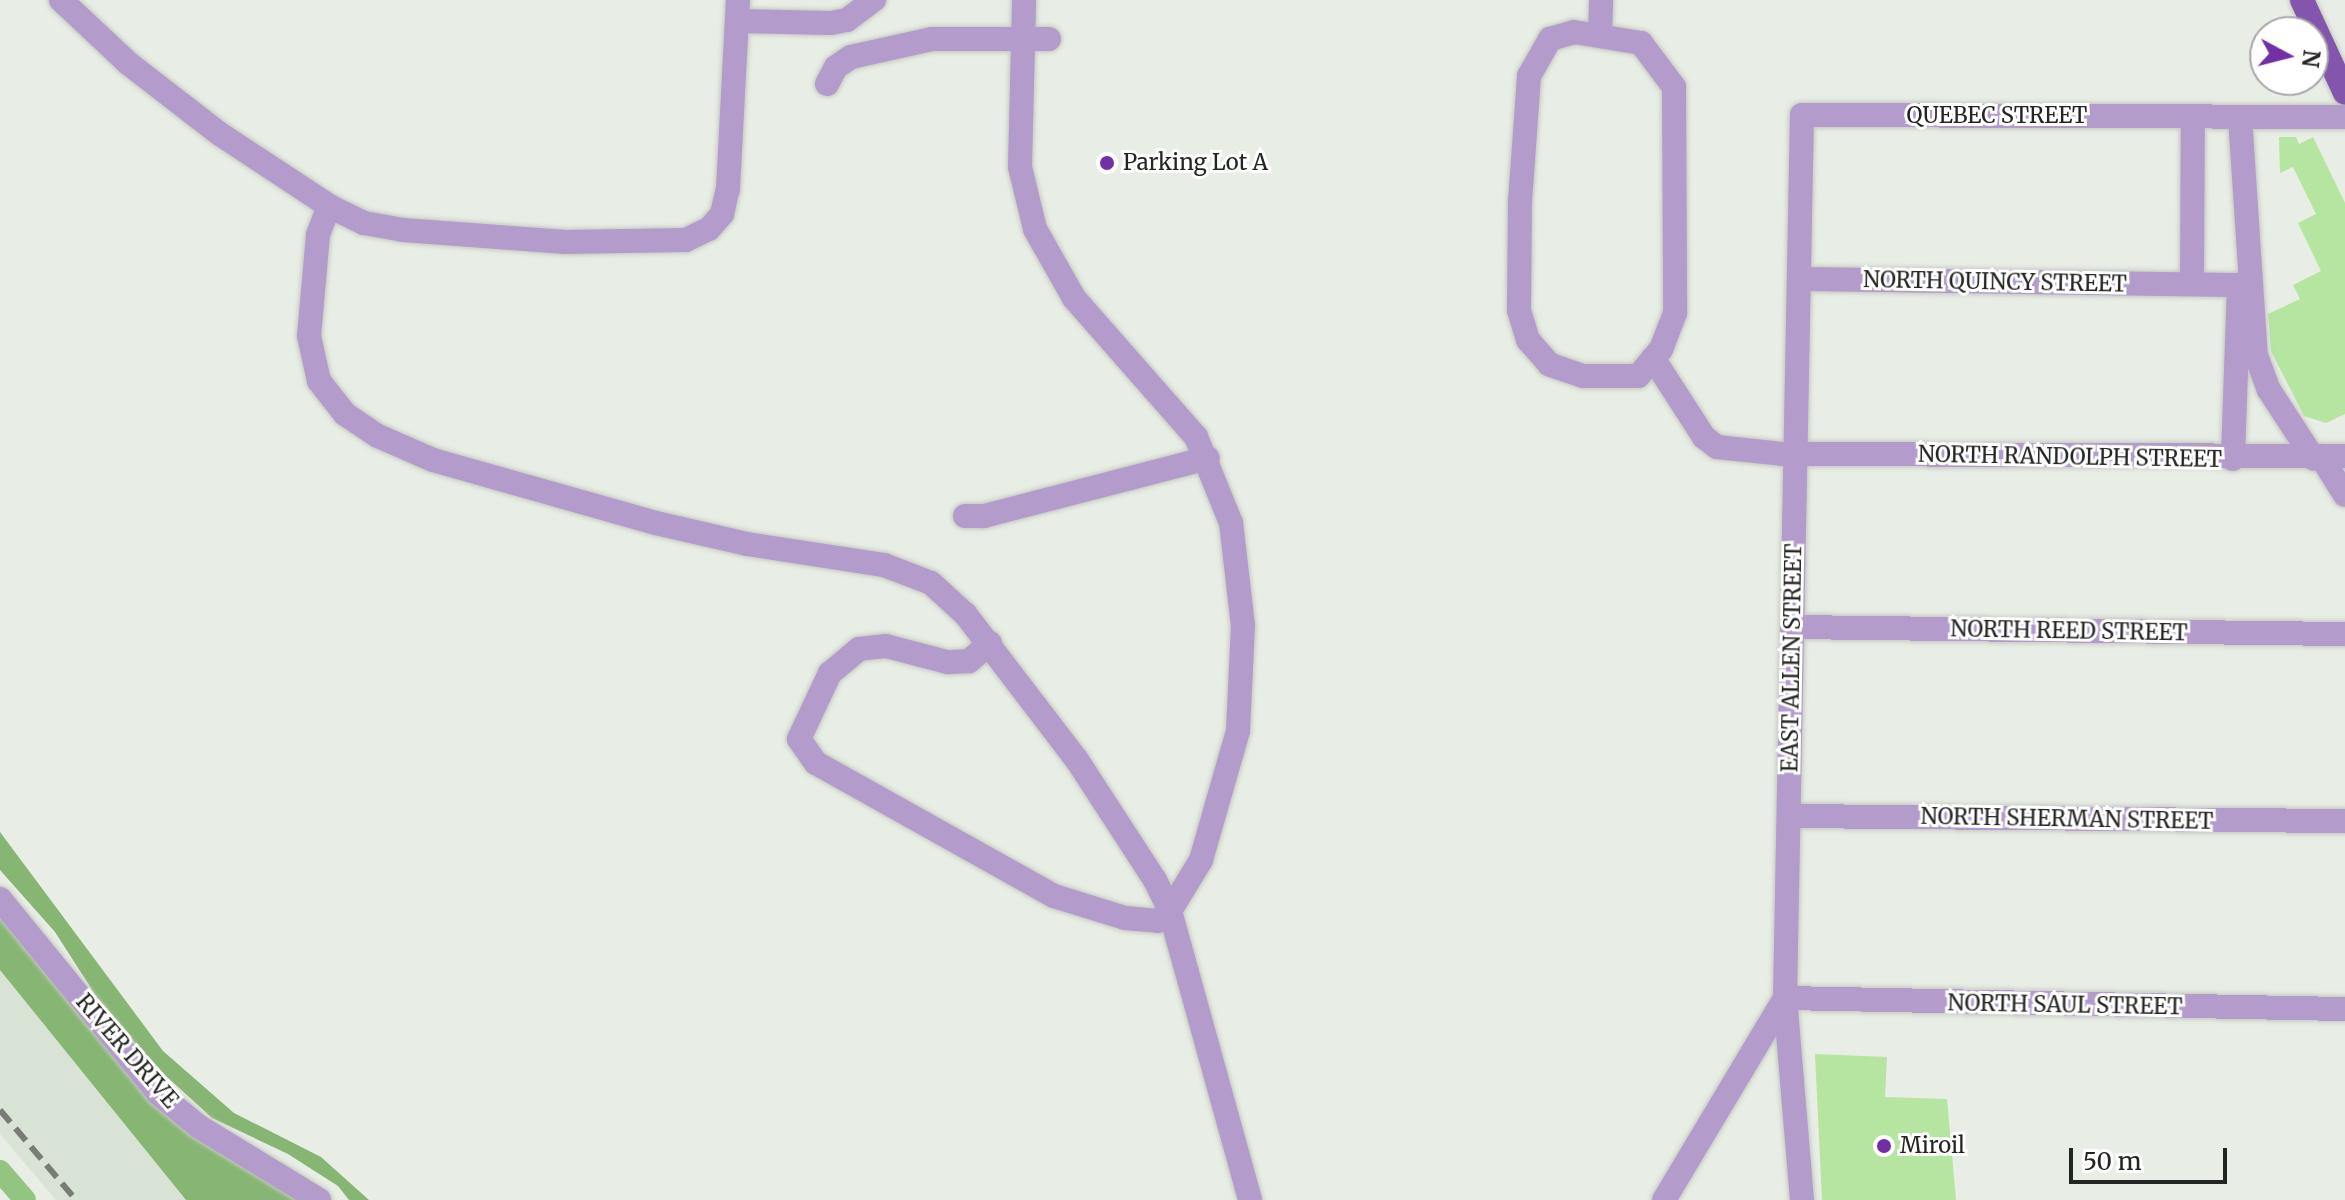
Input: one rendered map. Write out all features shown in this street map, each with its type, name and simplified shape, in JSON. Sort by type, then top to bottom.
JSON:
[{"type":"main road","points":[[2302,0],[2345,93]]},
{"type":"street","points":[[61,0],[128,63],[208,125],[329,206],[364,223],[403,230],[566,242],[686,240],[709,229],[722,214],[728,189],[738,10],[831,23],[847,20],[874,0]]},
{"type":"street","points":[[990,643],[969,661],[886,646],[859,649],[830,673],[799,739],[816,763],[1054,896],[1125,918],[1158,921],[1170,911],[1201,860],[1238,731],[1243,626],[1231,523],[1208,458],[1183,418],[1074,298],[1043,249],[1020,167],[1024,0]]},
{"type":"street","points":[[1600,34],[1601,0]]},
{"type":"street","points":[[1574,32],[1600,34],[1641,43],[1674,87],[1675,313],[1653,358],[1638,376],[1583,376],[1549,364],[1528,340],[1519,310],[1520,202],[1529,76],[1550,39],[1574,32]]},
{"type":"street","points":[[827,84],[836,67],[851,57],[932,39],[1049,39]]},
{"type":"street","name":"QUEBEC STREET","points":[[1802,115],[2345,117]]},
{"type":"street","name":"EAST ALLEN STREET","points":[[1802,115],[1785,998],[1802,1200]]},
{"type":"street","points":[[2192,284],[2193,117]]},
{"type":"street","points":[[2240,117],[2256,355],[2269,390],[2328,458],[2345,495]]},
{"type":"street","points":[[329,206],[318,235],[309,336],[319,381],[345,414],[378,436],[433,460],[656,523],[747,544],[884,565],[931,583],[990,643],[1128,836],[1170,911],[1250,1200]]},
{"type":"street","name":"NORTH QUINCY STREET","points":[[1799,279],[2239,285],[2233,459]]},
{"type":"street","name":"NORTH RANDOLPH STREET","points":[[1653,358],[1704,437],[1717,447],[1795,454],[2328,458]]},
{"type":"street","points":[[965,516],[984,516],[1208,458]]},
{"type":"street","name":"NORTH REED STREET","points":[[1792,627],[2345,634]]},
{"type":"street","name":"NORTH SHERMAN STREET","points":[[1789,816],[2345,821]]},
{"type":"street","name":"RIVER DRIVE","points":[[0,899],[158,1093],[198,1126],[319,1200]]},
{"type":"street","points":[[1664,1200],[1785,998]]},
{"type":"street","name":"NORTH SAUL STREET","points":[[1785,998],[2345,1009]]},
{"type":"shaded area","points":[[0,970],[186,1200],[56,1200],[0,1134]]},
{"type":"green space","points":[[0,832],[163,1051],[234,1113],[321,1157],[369,1200],[349,1200],[338,1186],[288,1154],[212,1118],[166,1076],[107,1013],[55,932],[0,870]]},
{"type":"green space","points":[[0,915],[81,1014],[298,1200],[186,1200],[0,970]]},
{"type":"building","points":[[2279,137],[2296,137],[2299,144],[2313,137],[2345,203],[2345,414],[2326,423],[2304,416],[2271,351],[2268,314],[2300,299],[2293,285],[2321,271],[2298,223],[2316,214],[2293,167],[2280,173]]},
{"type":"building","name":"Miroil","points":[[1815,1054],[1887,1057],[1885,1097],[1947,1099],[1956,1200],[1822,1200]]},
{"type":"waterway","points":[[0,1171],[25,1200]]},
{"type":"railway","points":[[0,1110],[76,1200]]},
{"type":"place","name":"Parking Lot A","points":[[1107,163]]},
{"type":"place","name":"Miroil","points":[[1884,1146]]}]
